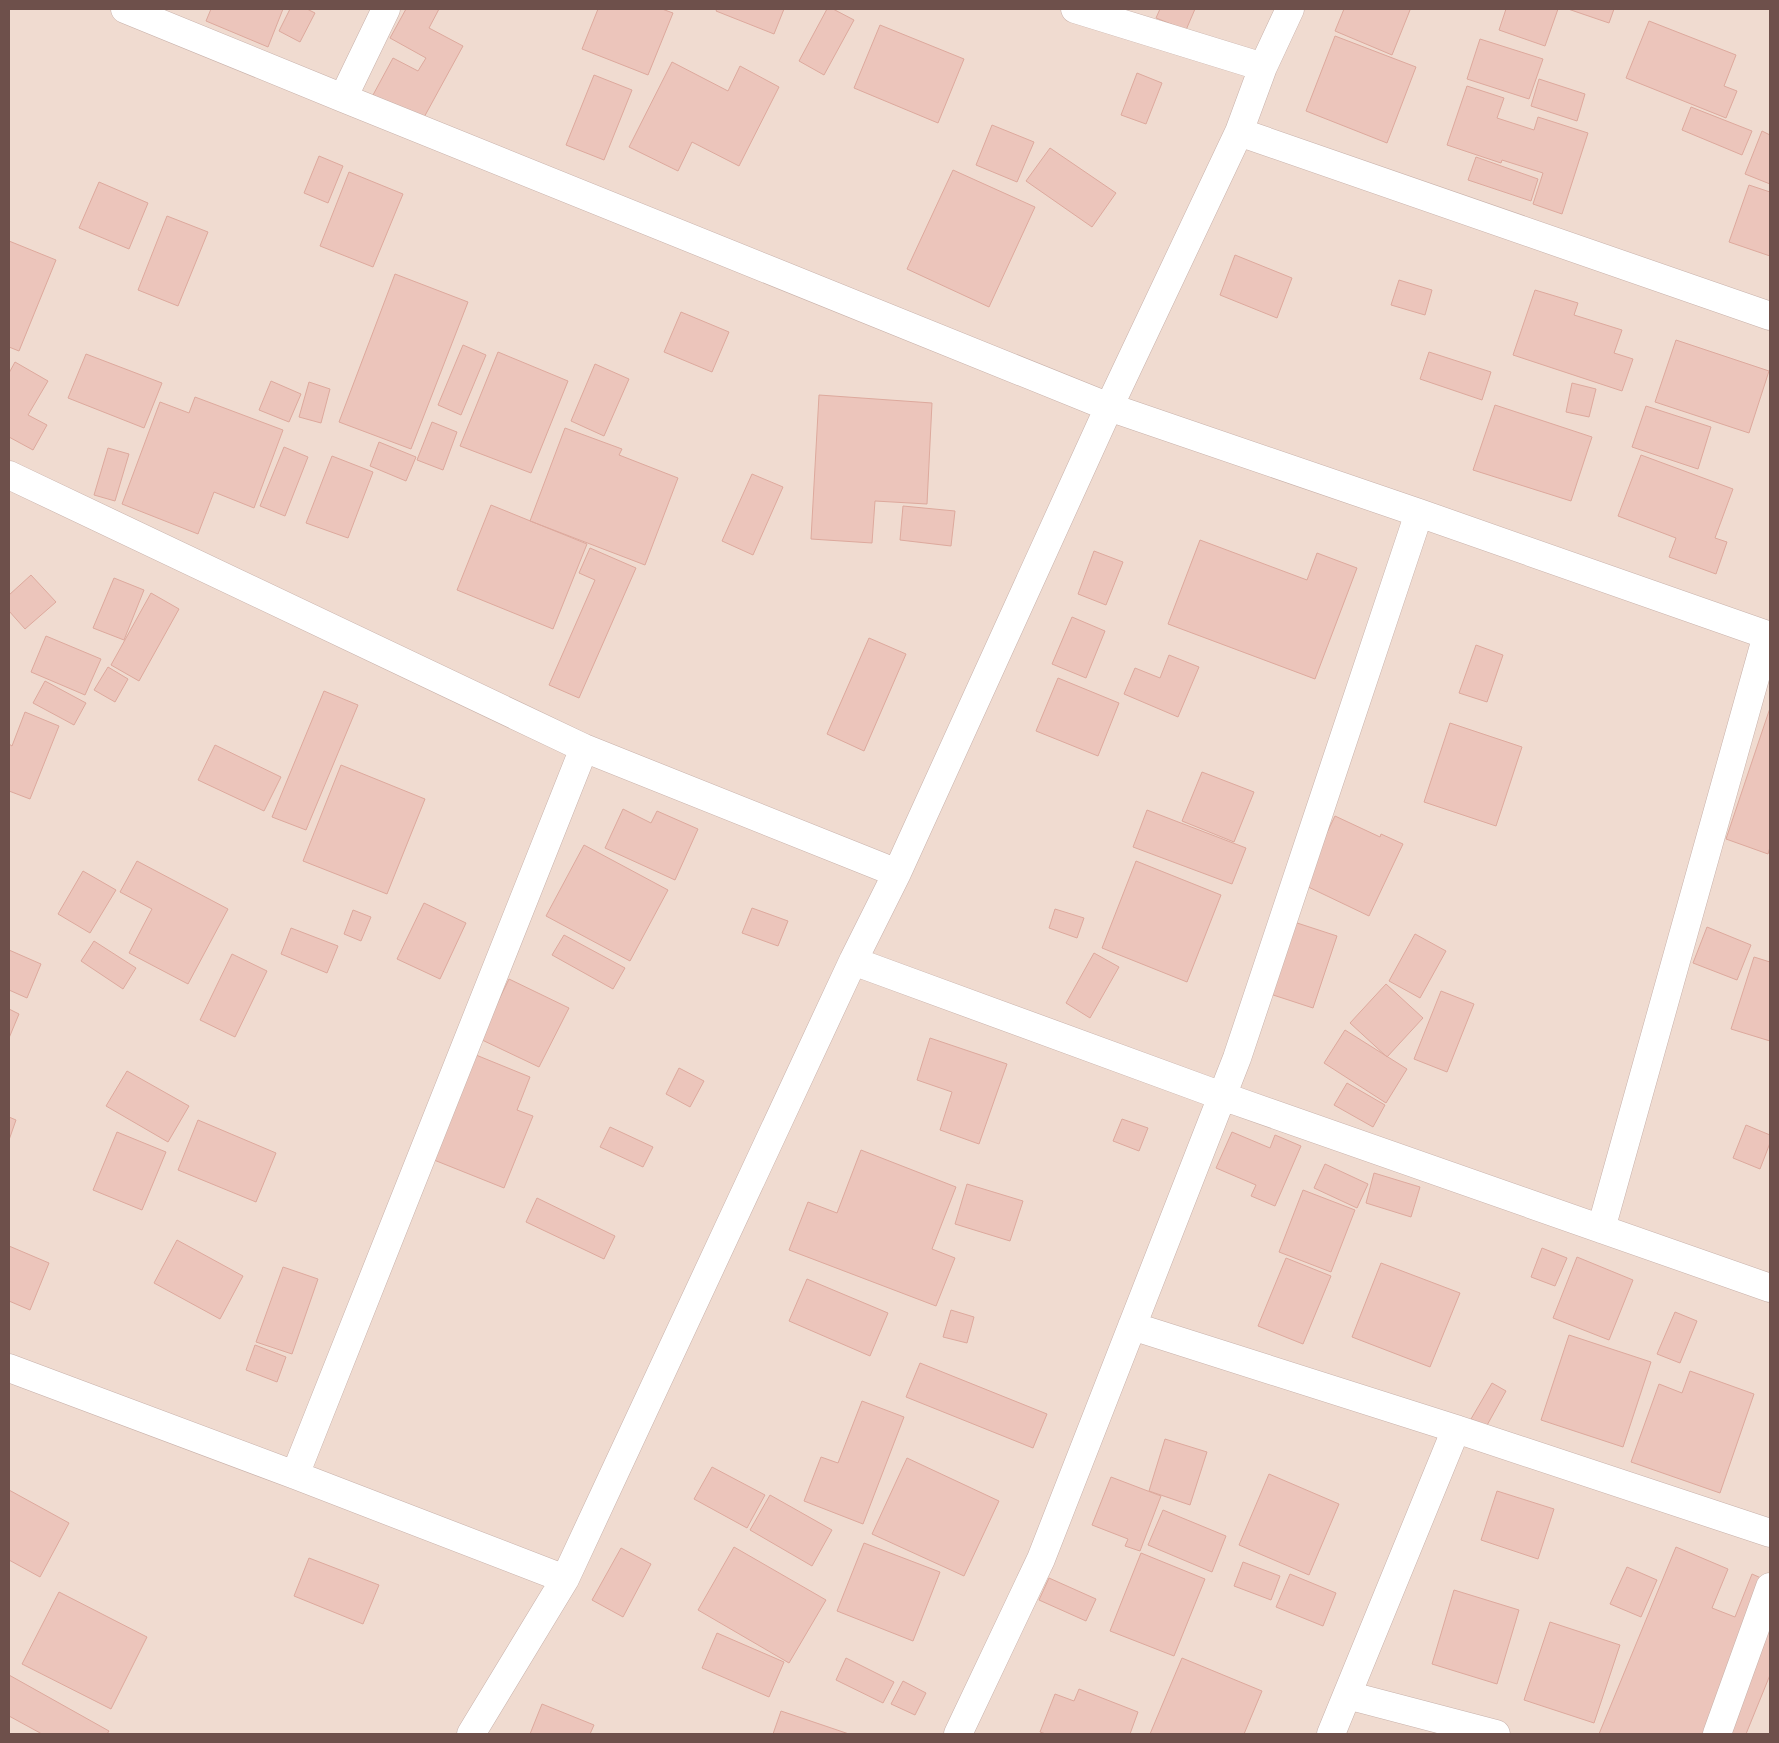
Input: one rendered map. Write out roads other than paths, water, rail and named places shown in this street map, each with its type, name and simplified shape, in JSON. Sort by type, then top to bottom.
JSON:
[{"type":"street","points":[[125,9],[1109,407],[1769,635],[1601,1229]]},
{"type":"street","points":[[343,98],[386,9]]},
{"type":"street","points":[[1075,9],[1263,67]]},
{"type":"street","points":[[471,1734],[565,1579],[853,960],[897,873],[1109,407],[1240,132],[1263,67],[1290,9]]},
{"type":"street","points":[[1240,132],[1770,316]]},
{"type":"street","points":[[9,475],[584,748],[897,873]]},
{"type":"street","points":[[958,1734],[1042,1559],[1237,1058],[1419,513]]},
{"type":"street","points":[[295,1475],[584,748]]},
{"type":"street","points":[[853,960],[1222,1096],[1770,1288]]},
{"type":"street","points":[[1132,1326],[1456,1428],[1770,1533]]},
{"type":"street","points":[[9,1368],[565,1579]]},
{"type":"street","points":[[1331,1734],[1456,1428]]},
{"type":"street","points":[[1717,1734],[1770,1587]]},
{"type":"street","points":[[1347,1696],[1496,1734]]}]
